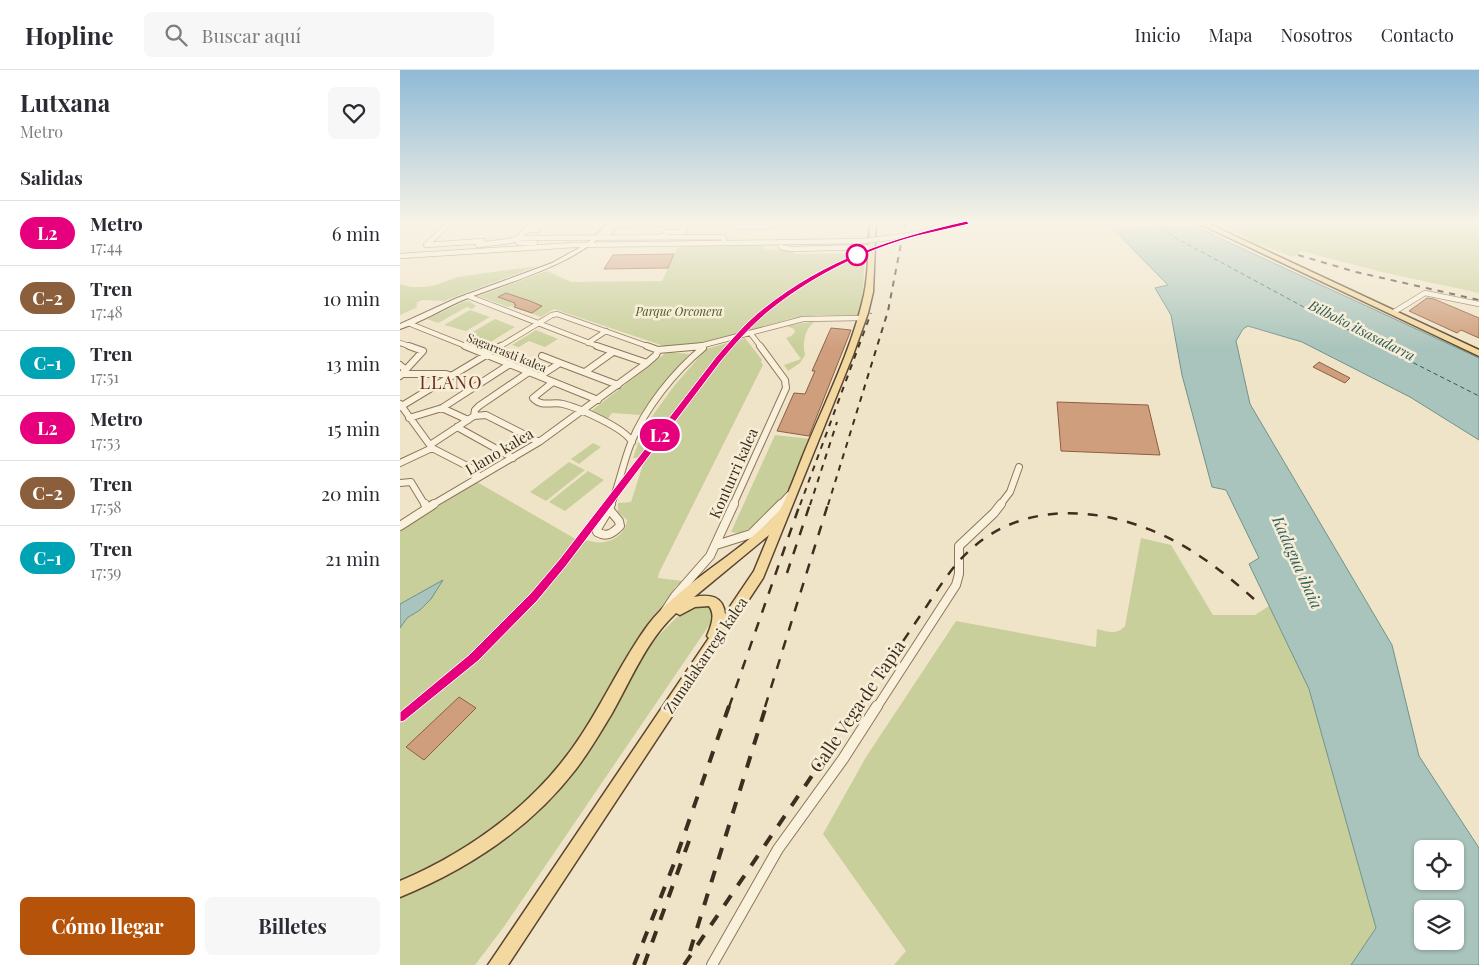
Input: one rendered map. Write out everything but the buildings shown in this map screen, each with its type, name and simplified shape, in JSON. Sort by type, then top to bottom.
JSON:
[{"type":"main road","name":"Zumalakarregi kalea","points":[[497,965],[760,574],[862,318],[869,291],[870,265]]},
{"type":"main road","points":[[1288,265],[1394,312],[1479,353]]},
{"type":"main road","points":[[400,889],[450,865],[485,843],[518,819],[548,791],[571,763],[606,709],[635,658],[660,622],[755,543],[781,515],[795,484]]},
{"type":"main road","points":[[660,622],[686,604],[701,600],[712,601],[718,608],[719,620],[711,646]]},
{"type":"street","points":[[400,327],[468,296],[552,265]]},
{"type":"street","points":[[1394,312],[1425,293],[1479,304]]},
{"type":"street","points":[[468,296],[588,343],[647,363]]},
{"type":"street","points":[[474,481],[476,474],[473,469],[431,446],[400,405],[452,376],[552,315],[557,314],[658,350],[684,349],[708,345],[803,319],[862,318]]},
{"type":"street","name":"Sagarrasti kalea","points":[[408,323],[598,400]]},
{"type":"street","points":[[588,343],[606,331]]},
{"type":"street","name":"Konturri kalea","points":[[660,622],[670,600],[703,568],[716,544],[786,388],[785,380],[751,334]]},
{"type":"street","points":[[400,342],[423,351],[403,373]]},
{"type":"street","points":[[609,509],[632,442],[642,423],[694,355],[708,345]]},
{"type":"street","points":[[684,349],[692,351],[694,355]]},
{"type":"street","name":"Llano kalea","points":[[400,526],[539,442],[647,363],[656,355],[658,350]]},
{"type":"street","points":[[585,372],[613,352]]},
{"type":"street","points":[[542,356],[618,385]]},
{"type":"street","points":[[540,376],[560,363]]},
{"type":"street","points":[[409,418],[442,408],[510,364]]},
{"type":"street","points":[[400,365],[403,373]]},
{"type":"street","points":[[474,416],[475,410],[479,406],[529,372]]},
{"type":"street","points":[[403,373],[446,374],[452,376]]},
{"type":"street","points":[[553,382],[536,394],[533,398],[535,401],[545,405],[561,403],[625,433],[632,442]]},
{"type":"street","points":[[442,408],[468,420]]},
{"type":"street","points":[[400,463],[431,446],[474,416],[486,415],[539,442]]},
{"type":"street","points":[[625,433],[634,430],[642,423]]},
{"type":"street","points":[[457,427],[513,458]]},
{"type":"street","name":"Calle Vega de Tapia","points":[[712,965],[748,898],[778,849],[843,759],[956,585],[961,570],[958,552],[960,546],[994,513],[1010,492],[1020,467]]},
{"type":"street","points":[[400,482],[410,482],[427,508]]},
{"type":"street","points":[[716,544],[751,534],[764,522],[795,484]]},
{"type":"street","points":[[721,534],[734,539]]},
{"type":"green space","name":"Parque Orconera","points":[[669,265],[864,265],[859,315],[819,315],[793,318],[696,345],[664,346],[554,309],[541,317],[479,296],[547,271],[571,282],[662,281]]},
{"type":"green space","points":[[1354,265],[1479,265],[1479,293]]},
{"type":"green space","points":[[538,266],[444,301],[422,300],[416,303],[418,304],[415,306],[418,307],[400,315],[400,284],[411,287],[425,287],[457,277]]},
{"type":"green space","points":[[469,301],[476,306],[472,309],[467,307],[438,323],[427,319],[463,302]]},
{"type":"green space","points":[[470,310],[490,317],[466,331],[444,325]]},
{"type":"green space","points":[[495,319],[515,327],[489,343],[471,333]]},
{"type":"green space","points":[[816,321],[809,327],[805,336],[805,355],[800,363],[788,371],[784,365],[801,359],[786,338],[795,332],[794,329],[787,326]]},
{"type":"green space","points":[[536,330],[558,339],[545,347],[529,341],[519,347],[512,345]]},
{"type":"green space","points":[[745,338],[762,360],[763,365],[659,573],[658,578],[683,581],[676,586],[666,603],[655,614],[631,652],[601,707],[569,757],[534,800],[481,837],[433,864],[400,879],[400,530],[477,482],[579,541],[601,542],[616,537],[625,528],[627,520],[618,512],[618,503],[631,502],[645,458],[633,458],[639,441],[643,438],[645,426],[674,386],[706,349]]},
{"type":"green space","points":[[667,352],[689,354],[640,415],[612,413],[607,420],[590,412]]},
{"type":"green space","points":[[775,435],[811,439],[801,466],[789,488],[766,515],[748,529],[731,532]]},
{"type":"green space","points":[[593,443],[601,447],[579,464],[571,459]]},
{"type":"green space","points":[[569,462],[585,470],[546,501],[530,492]]},
{"type":"green space","points":[[588,471],[604,480],[565,511],[549,502]]},
{"type":"green space","points":[[1141,538],[1171,545],[1213,615],[1255,615],[1269,606],[1309,689],[1376,928],[1351,965],[894,965],[906,951],[823,834],[866,757],[956,621],[1096,647],[1097,629],[1112,632],[1122,629],[1125,626]]},
{"type":"green space","points":[[703,605],[711,609],[713,615],[710,624],[503,928],[475,965],[400,965],[400,898],[453,873],[507,839],[547,804],[582,761],[652,642],[685,609]]},
{"type":"water","points":[[1148,265],[1277,265],[1479,358],[1479,440],[1410,397],[1302,342],[1248,326],[1243,329],[1236,341],[1250,404],[1392,645],[1419,756],[1479,848],[1479,965],[1351,965],[1376,928],[1309,689],[1249,564],[1259,558],[1226,490],[1212,487],[1182,375],[1171,315],[1155,288],[1168,285]]},
{"type":"water","points":[[443,580],[431,599],[420,610],[407,618],[400,628],[400,604]]},
{"type":"ferry route","points":[[1225,265],[1313,312],[1479,396]]},
{"type":"railway","points":[[828,505],[888,311],[897,265]]},
{"type":"railway","points":[[1331,265],[1479,300]]},
{"type":"railway","points":[[800,505],[871,313]]},
{"type":"railway","points":[[810,505],[837,422]]},
{"type":"railway","points":[[729,707],[800,504]]},
{"type":"railway","points":[[787,573],[810,504]]},
{"type":"railway","points":[[765,707],[828,504]]},
{"type":"railway","points":[[858,707],[957,564],[970,550],[995,532],[1022,520],[1051,514],[1081,514],[1111,518],[1141,526],[1169,538],[1195,553],[1226,575],[1255,600]]},
{"type":"railway","points":[[634,965],[675,861],[729,706]]},
{"type":"railway","points":[[690,951],[766,706]]},
{"type":"railway","points":[[684,965],[859,706]]},
{"type":"railway","points":[[644,965],[690,838]]},
{"type":"metro line","name":"L2","points":[[400,716],[474,657],[534,598],[743,330],[792,290],[837,265]]},
{"type":"district","name":"LLANO","points":[[451,382]]},
{"type":"water label","name":"Bilboko itsasadarra","points":[[1362,330]]},
{"type":"water label","name":"Kadagua ibaia","points":[[1298,562]]}]
